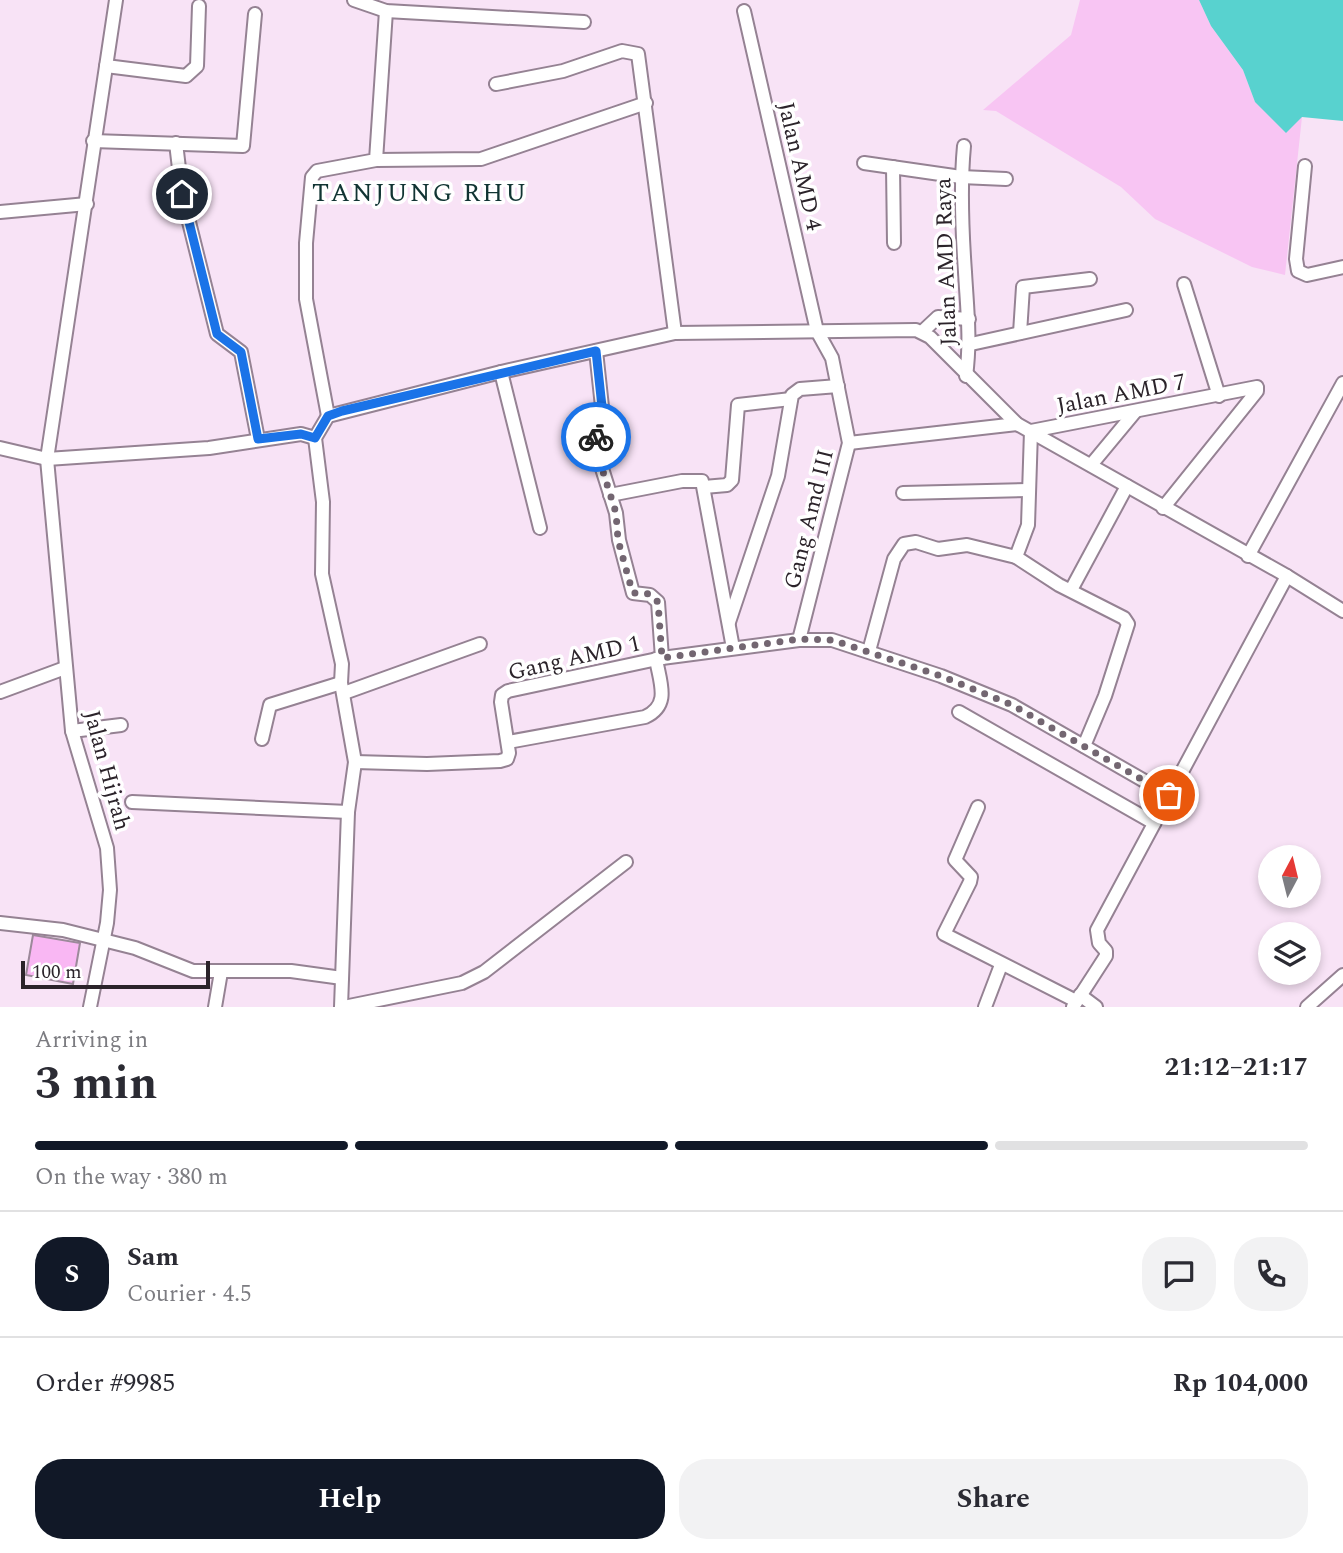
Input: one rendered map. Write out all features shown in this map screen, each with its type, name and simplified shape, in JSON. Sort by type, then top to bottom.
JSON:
[{"type":"street","name":"Jalan Hijrah","points":[[90,1007],[110,890],[107,848],[72,730],[47,459],[116,0]]},
{"type":"street","points":[[354,0],[386,11],[584,22]]},
{"type":"street","points":[[106,66],[187,76],[194,72],[197,66],[199,6]]},
{"type":"street","points":[[376,160],[386,11]]},
{"type":"street","name":"Jalan AMD 4","points":[[744,11],[817,331]]},
{"type":"street","points":[[93,141],[243,146],[255,14]]},
{"type":"street","points":[[496,83],[563,71],[622,51],[633,50],[641,60],[675,333]]},
{"type":"street","points":[[626,862],[473,977],[437,989],[343,1007],[348,812],[355,762],[343,688],[342,664],[322,574],[323,502],[315,438],[328,416],[306,299],[306,243],[312,177],[317,170],[376,160],[481,159],[646,103]]},
{"type":"street","points":[[176,143],[182,194],[217,334],[241,352],[258,439]]},
{"type":"street","name":"Jalan AMD Raya","points":[[964,146],[961,177],[971,344],[966,376]]},
{"type":"street","points":[[864,163],[961,177],[1006,179]]},
{"type":"street","points":[[1304,166],[1297,271],[1307,275],[1343,267]]},
{"type":"street","points":[[893,167],[894,243]]},
{"type":"street","points":[[0,212],[87,204]]},
{"type":"street","points":[[1020,332],[1023,287],[1090,279]]},
{"type":"street","name":"Jalan AMD 7","points":[[1184,284],[1219,396]]},
{"type":"street","points":[[971,344],[1126,310]]},
{"type":"street","points":[[328,416],[501,372],[675,333],[922,332],[938,317],[970,319]]},
{"type":"street","name":"Gang Amd III","points":[[799,639],[849,443],[832,358],[817,331]]},
{"type":"street","points":[[922,332],[1017,424],[1287,576],[1343,611]]},
{"type":"street","name":"Gang AMD 1","points":[[596,351],[603,416],[594,443],[610,495],[633,593],[650,594],[658,602],[659,658]]},
{"type":"street","points":[[501,372],[540,528]]},
{"type":"street","points":[[1248,556],[1343,383]]},
{"type":"street","points":[[729,622],[781,466],[791,399],[800,389],[838,386]]},
{"type":"street","name":"Jalan AMD 7","points":[[1031,431],[1219,396],[1254,386],[1258,389],[1163,508]]},
{"type":"street","points":[[704,487],[727,485],[732,480],[738,405],[791,399]]},
{"type":"street","points":[[1091,465],[1135,412]]},
{"type":"street","points":[[849,443],[1017,424]]},
{"type":"street","points":[[1016,557],[1026,536],[1031,431]]},
{"type":"street","points":[[0,448],[47,459],[209,448],[301,434],[315,438]]},
{"type":"street","points":[[610,495],[696,479],[704,487],[733,648]]},
{"type":"street","points":[[1071,590],[1127,486]]},
{"type":"street","points":[[903,493],[1029,490]]},
{"type":"street","points":[[869,652],[894,559],[904,544],[916,542],[938,549],[967,545],[1016,557],[1124,618],[1128,624],[1105,696],[1084,746]]},
{"type":"street","points":[[1076,1001],[1106,956],[1106,951],[1098,943],[1097,930],[1287,576]]},
{"type":"street","name":"Gang AMD 1","points":[[508,742],[501,702],[502,695],[508,691],[659,658],[799,639],[832,640],[941,676],[1012,705],[1169,795]]},
{"type":"street","points":[[262,739],[270,705],[343,688],[481,644]]},
{"type":"street","points":[[355,762],[427,764],[500,761],[507,759],[508,742],[645,717],[656,712],[663,700],[659,658]]},
{"type":"street","points":[[0,692],[65,668]]},
{"type":"street","points":[[959,712],[1154,823]]},
{"type":"street","points":[[72,730],[121,725]]},
{"type":"street","points":[[132,802],[348,812]]},
{"type":"street","points":[[978,807],[955,860],[971,877],[970,882],[944,934],[1001,965],[1076,1001],[1096,1007]]},
{"type":"street","points":[[0,923],[63,930],[102,942],[135,948],[193,971],[291,971],[342,978]]},
{"type":"street","points":[[985,1007],[1001,965]]},
{"type":"street","points":[[215,1007],[221,972]]},
{"type":"street","points":[[1307,1007],[1343,975]]},
{"type":"shaded area","points":[[1080,0],[1199,0],[1211,26],[1243,70],[1255,102],[1302,117],[1285,275],[1252,267],[1155,219],[1121,187],[996,111],[983,110],[1071,35]]},
{"type":"shaded area","points":[[1199,0],[1343,0],[1343,121],[1302,117],[1286,133],[1255,102],[1243,70],[1211,26]]},
{"type":"building","points":[[33,935],[80,943],[73,984],[26,975]]},
{"type":"way so far","points":[[596,437],[594,443],[616,513],[618,540],[633,593],[650,594],[658,602],[662,658],[799,639],[832,640],[941,676],[1012,705],[1169,795]]},
{"type":"district","name":"TANJUNG RHU","points":[[420,192]]},
{"type":"route","points":[[182,194],[217,334],[222,341],[235,346],[241,352],[258,439],[301,434],[315,438],[321,423],[328,416],[342,411],[596,351],[603,416],[596,437]]}]
